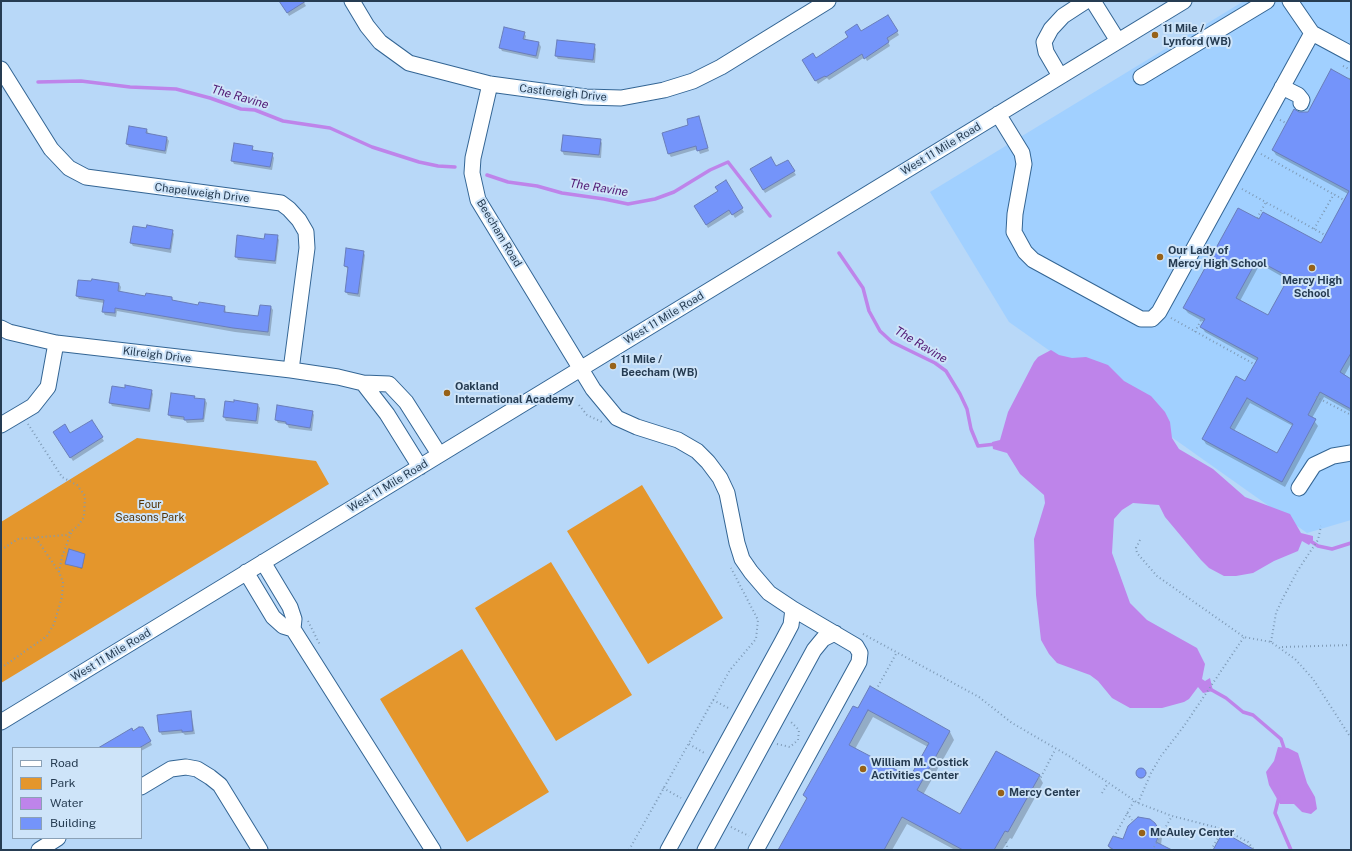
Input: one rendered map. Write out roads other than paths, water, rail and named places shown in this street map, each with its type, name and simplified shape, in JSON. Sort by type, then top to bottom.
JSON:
[{"type":"street","name":"Castlereigh Drive","points":[[352,1],[367,26],[380,42],[409,63],[490,84],[586,97],[621,98],[664,90],[693,80],[721,67],[828,1]]},
{"type":"street","points":[[1060,76],[1046,52],[1044,42],[1051,29],[1063,16],[1086,1]]},
{"type":"street","points":[[1093,1],[1118,41]]},
{"type":"street","name":"West 11 Mile Road","points":[[1,722],[1184,1]]},
{"type":"street","points":[[1141,77],[1267,1]]},
{"type":"street","points":[[1290,1],[1312,33],[1351,54]]},
{"type":"street","points":[[998,114],[1022,153],[1024,164],[1014,232],[1025,252],[1033,260],[1141,319],[1152,319],[1159,312],[1312,33]]},
{"type":"street","name":"Chapelweigh Drive","points":[[1,69],[51,149],[69,168],[86,177],[280,203],[289,208],[299,220],[306,232],[307,248],[291,370]]},
{"type":"street","name":"Beecham Road","points":[[490,84],[473,158],[472,173],[478,200],[593,389],[617,418],[637,427],[678,440],[697,451],[708,462],[720,478],[727,493],[737,544],[742,559],[751,572],[769,593],[856,646],[860,652],[859,662],[758,846]]},
{"type":"street","points":[[1282,87],[1298,95],[1302,100],[1301,103]]},
{"type":"street","name":"Kilreigh Drive","points":[[1,328],[56,343],[291,370],[338,377],[363,383],[389,384],[406,402],[439,454]]},
{"type":"street","points":[[1,425],[33,406],[48,387],[56,343]]},
{"type":"street","points":[[363,383],[387,414],[420,467]]},
{"type":"street","points":[[1299,488],[1314,466],[1333,456],[1351,453]]},
{"type":"street","points":[[263,562],[290,607],[294,619],[293,630]]},
{"type":"street","points":[[246,572],[273,617],[283,626],[293,630],[433,850]]},
{"type":"street","points":[[668,850],[791,625],[793,609]]},
{"type":"street","points":[[705,850],[814,650],[823,638],[835,633]]},
{"type":"street","points":[[142,786],[171,769],[186,767],[197,769],[220,785],[260,850]]},
{"type":"street","points":[[39,850],[56,839]]},
{"type":"water","points":[[1051,350],[1059,355],[1072,358],[1086,357],[1108,365],[1124,381],[1151,396],[1165,412],[1170,422],[1172,438],[1179,449],[1213,469],[1245,497],[1290,514],[1301,533],[1313,536],[1313,540],[1309,545],[1302,541],[1298,551],[1274,561],[1253,573],[1236,576],[1224,576],[1209,568],[1201,560],[1165,517],[1159,505],[1133,503],[1122,510],[1114,519],[1112,553],[1130,603],[1147,620],[1197,648],[1205,664],[1202,679],[1205,681],[1210,678],[1213,691],[1203,693],[1198,687],[1189,699],[1184,702],[1162,708],[1130,708],[1112,698],[1098,681],[1090,675],[1057,663],[1049,654],[1041,640],[1036,595],[1034,539],[1045,503],[1044,495],[1020,474],[1007,453],[993,449],[992,442],[1000,440],[1008,412],[1034,362],[1038,357]]},
{"type":"water","points":[[1278,747],[1288,748],[1298,753],[1307,783],[1315,797],[1317,809],[1311,814],[1302,812],[1294,804],[1280,804],[1269,785],[1266,772],[1274,761]]},
{"type":"waterway","name":"The Ravine","points":[[38,82],[81,81],[130,87],[176,89],[210,98],[241,109],[255,110],[283,121],[330,128],[372,147],[419,162],[438,166],[455,167]]},
{"type":"waterway","name":"The Ravine","points":[[487,175],[508,182],[537,186],[562,193],[628,204],[655,199],[674,192],[710,170],[728,162],[770,216]]},
{"type":"waterway","name":"The Ravine","points":[[839,253],[863,288],[869,311],[880,331],[892,342],[935,363],[946,371],[967,409],[971,429],[978,446],[996,444]]},
{"type":"waterway","points":[[1309,540],[1318,546],[1332,549],[1351,543]]},
{"type":"waterway","points":[[1210,689],[1226,698],[1243,712],[1253,715],[1281,739],[1285,751]]},
{"type":"waterway","points":[[1279,797],[1275,813],[1291,850]]},
{"type":"place","name":"11 Mile / Lynford (WB)","points":[[1155,35]]},
{"type":"place","name":"Our Lady of Mercy High School","points":[[1160,257]]},
{"type":"place","name":"Mercy High School","points":[[1312,268]]},
{"type":"place","name":"11 Mile / Beecham (WB)","points":[[613,366]]},
{"type":"place","name":"Oakland International Academy","points":[[447,393]]},
{"type":"place","name":"William M. Costick Activities Center","points":[[863,769]]},
{"type":"place","name":"Mercy Center","points":[[1001,793]]},
{"type":"place","name":"McAuley Center","points":[[1142,833]]},
{"type":"park label","name":"Four Seasons Park","points":[[150,511]]}]
